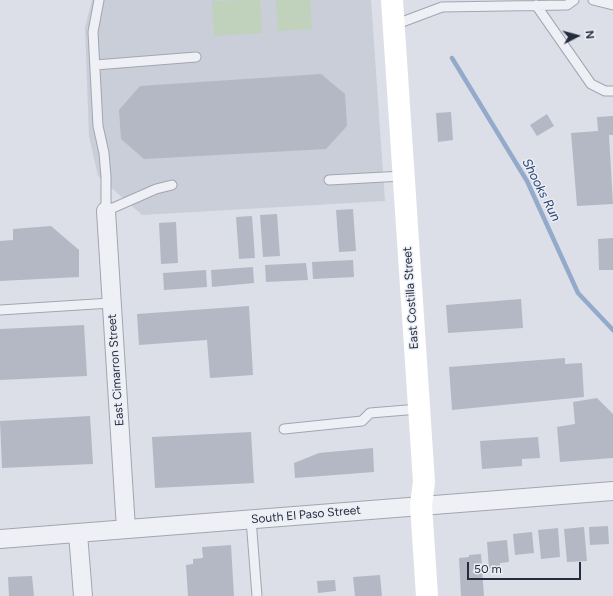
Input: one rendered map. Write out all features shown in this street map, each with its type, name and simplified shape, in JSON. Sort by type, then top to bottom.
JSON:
[{"type":"street","name":"East Costilla Street","points":[[392,0],[424,482],[421,505],[427,596]]},
{"type":"street","name":"East Cimarron Street","points":[[106,211],[126,529]]},
{"type":"street","name":"South El Paso Street","points":[[0,539],[613,491]]},
{"type":"street","points":[[78,534],[83,596]]},
{"type":"lane","points":[[100,0],[93,32],[98,126],[104,153],[106,177],[106,211],[156,188],[172,185]]},
{"type":"lane","points":[[393,26],[442,3],[567,5],[574,0]]},
{"type":"lane","points":[[593,0],[613,5]]},
{"type":"lane","points":[[536,5],[591,84],[605,91],[613,91]]},
{"type":"lane","points":[[95,65],[196,57]]},
{"type":"lane","points":[[329,180],[403,176]]},
{"type":"lane","points":[[0,310],[112,303]]},
{"type":"lane","points":[[284,429],[362,421],[370,413],[419,409]]},
{"type":"lane","points":[[613,491],[613,496]]},
{"type":"lane","points":[[251,519],[257,596]]},
{"type":"shaded area","points":[[92,0],[371,0],[385,201],[142,215],[98,176],[89,136],[85,27]]},
{"type":"green space","points":[[260,0],[262,33],[214,36],[212,1]]},
{"type":"green space","points":[[276,0],[310,0],[312,29],[278,31]]},
{"type":"building","points":[[321,74],[345,94],[347,126],[326,149],[144,159],[121,139],[119,110],[140,86]]},
{"type":"building","points":[[451,112],[453,140],[438,142],[436,113]]},
{"type":"building","points":[[547,114],[554,126],[537,136],[530,125]]},
{"type":"building","points":[[613,116],[613,135],[609,135],[613,204],[577,206],[571,133],[598,131],[597,117]]},
{"type":"building","points":[[353,209],[356,251],[339,252],[336,210]]},
{"type":"building","points":[[277,214],[280,256],[263,257],[260,215]]},
{"type":"building","points":[[252,216],[255,258],[239,259],[236,217]]},
{"type":"building","points":[[176,222],[178,263],[161,264],[159,223]]},
{"type":"building","points":[[51,226],[79,250],[79,277],[0,281],[0,241],[13,240],[13,229]]},
{"type":"building","points":[[613,238],[613,270],[599,270],[598,239]]},
{"type":"building","points":[[353,260],[354,277],[313,279],[312,262]]},
{"type":"building","points":[[306,263],[308,280],[266,282],[265,265]]},
{"type":"building","points":[[253,267],[254,283],[212,287],[211,270]]},
{"type":"building","points":[[206,270],[207,287],[164,290],[163,273]]},
{"type":"building","points":[[521,299],[523,328],[448,333],[446,305]]},
{"type":"building","points":[[249,306],[253,375],[210,378],[207,340],[139,345],[137,314]]},
{"type":"building","points":[[84,325],[87,376],[0,380],[0,329]]},
{"type":"building","points":[[565,358],[565,364],[582,363],[584,397],[452,410],[449,367]]},
{"type":"building","points":[[597,398],[613,414],[613,458],[560,462],[557,427],[575,424],[573,402]]},
{"type":"building","points":[[90,416],[93,464],[2,468],[0,421]]},
{"type":"building","points":[[251,432],[254,483],[155,488],[152,437]]},
{"type":"building","points":[[538,437],[540,458],[522,459],[522,466],[482,469],[480,441]]},
{"type":"building","points":[[373,448],[374,472],[295,478],[294,463],[319,453]]},
{"type":"building","points":[[608,526],[609,544],[590,545],[589,527]]},
{"type":"building","points":[[584,527],[587,561],[567,562],[564,529]]},
{"type":"building","points":[[558,528],[560,557],[541,559],[538,530]]},
{"type":"building","points":[[532,532],[534,553],[515,555],[513,534]]},
{"type":"building","points":[[507,540],[509,562],[500,563],[500,567],[489,568],[487,542]]},
{"type":"building","points":[[231,545],[234,596],[188,596],[186,565],[193,564],[193,559],[203,558],[202,547]]},
{"type":"building","points":[[481,554],[484,596],[461,596],[459,558]]},
{"type":"building","points":[[380,575],[382,596],[355,596],[353,577]]},
{"type":"building","points":[[32,576],[34,596],[9,596],[8,577]]},
{"type":"building","points":[[335,580],[336,591],[318,593],[317,581]]},
{"type":"waterway","name":"Shooks Run","points":[[452,58],[527,181],[578,293],[613,330]]}]
